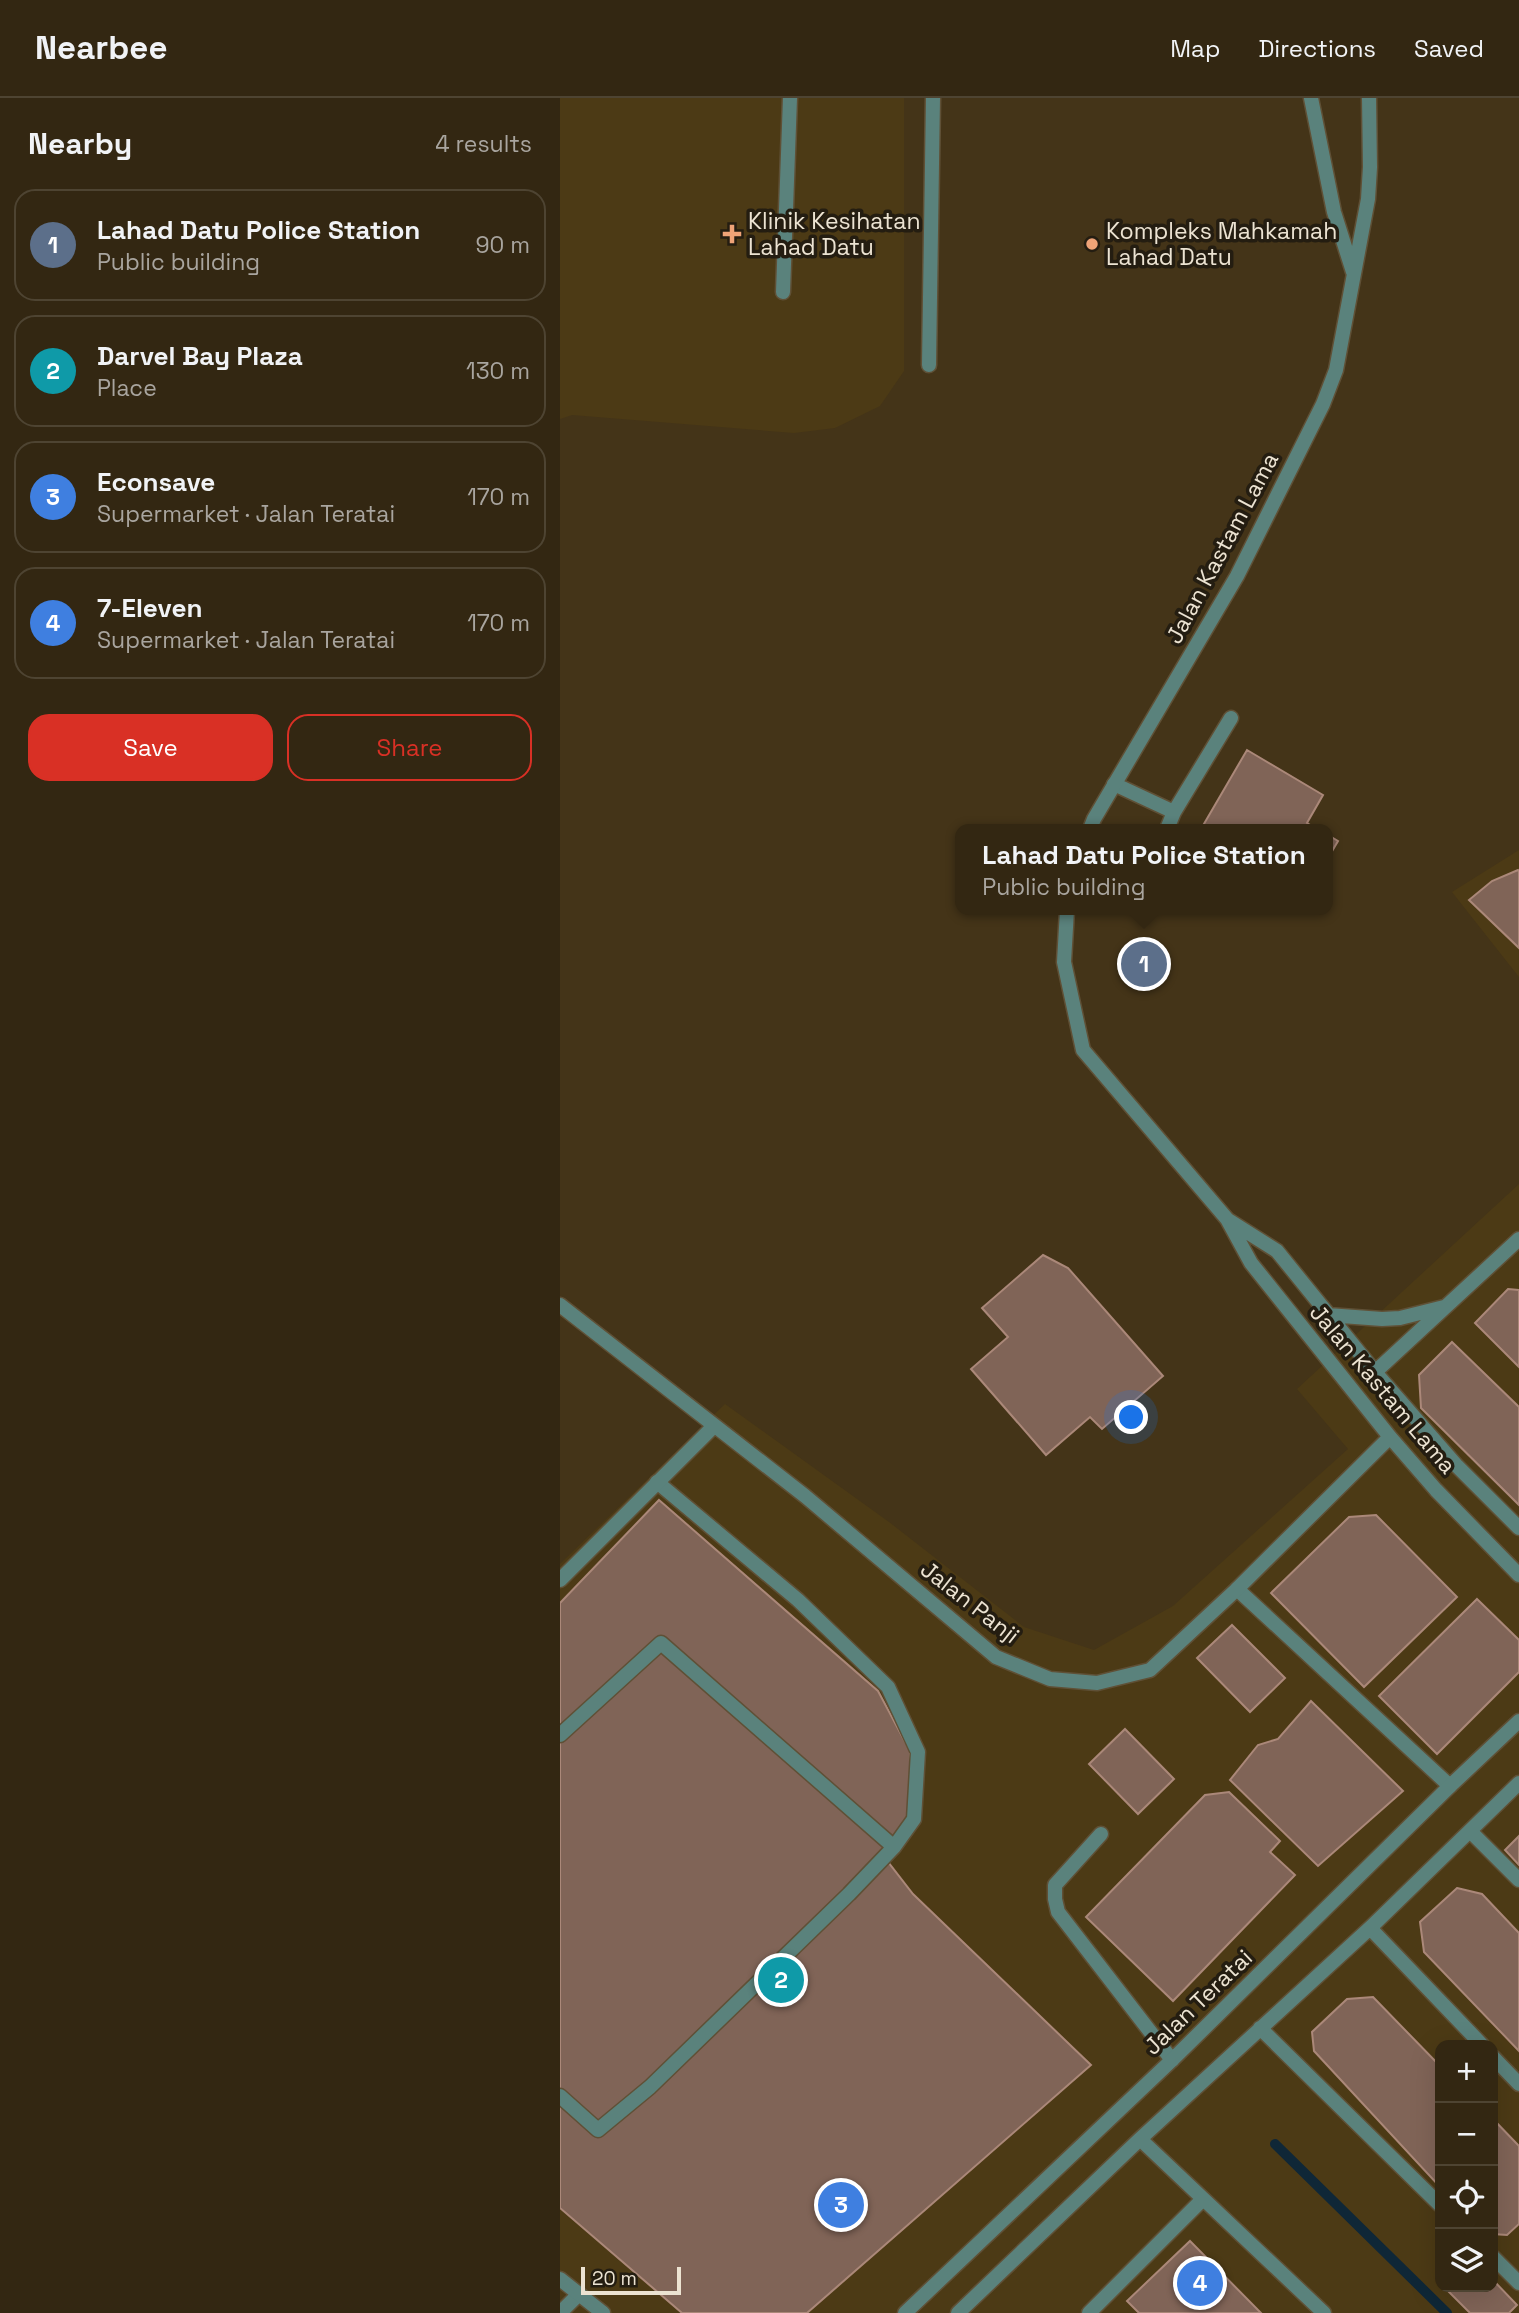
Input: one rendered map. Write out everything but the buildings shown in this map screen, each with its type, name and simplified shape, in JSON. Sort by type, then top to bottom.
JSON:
[{"type":"street","points":[[783,292],[790,98]]},
{"type":"street","points":[[929,365],[933,98]]},
{"type":"street","points":[[1311,98],[1334,212],[1354,273]]},
{"type":"street","name":"Jalan Kastam Lama","points":[[1093,824],[1237,576],[1323,404],[1336,370],[1368,200],[1369,98]]},
{"type":"street","points":[[1169,824],[1231,718]]},
{"type":"street","points":[[1114,784],[1174,812]]},
{"type":"street","name":"Jalan Kastam Lama","points":[[1067,915],[1064,962],[1083,1050],[1227,1219],[1251,1263],[1390,1437],[1436,1490],[1519,1575]]},
{"type":"street","name":"Jalan Kastam Lama","points":[[1227,1219],[1277,1251],[1375,1372],[1457,1466],[1519,1528]]},
{"type":"street","points":[[1375,1372],[1519,1239]]},
{"type":"street","name":"Jalan Panji","points":[[560,1305],[805,1496],[996,1657],[1050,1679],[1097,1682],[1150,1670],[1237,1589],[1390,1437]]},
{"type":"street","points":[[1328,1315],[1391,1318],[1446,1306]]},
{"type":"street","points":[[560,1580],[714,1426]]},
{"type":"street","points":[[560,2096],[598,2130],[650,2087],[849,1894],[894,1847],[914,1819],[918,1752],[888,1688],[798,1600],[657,1482]]},
{"type":"street","points":[[1237,1589],[1450,1786]]},
{"type":"street","points":[[560,1735],[661,1643],[894,1847]]},
{"type":"street","name":"Jalan Teratai","points":[[905,2313],[1172,2060],[1519,1721]]},
{"type":"street","points":[[958,2313],[1140,2139],[1370,1928],[1519,1783]]},
{"type":"street","points":[[1470,1831],[1519,1880]]},
{"type":"street","points":[[1101,1835],[1055,1885],[1058,1912],[1172,2060]]},
{"type":"street","points":[[1370,1928],[1477,2040]]},
{"type":"street","points":[[1260,2028],[1435,2200]]},
{"type":"street","points":[[1498,2062],[1519,2084]]},
{"type":"street","points":[[1140,2139],[1324,2313]]},
{"type":"street","points":[[1089,2313],[1203,2199]]},
{"type":"street","points":[[1498,2261],[1518,2279]]},
{"type":"street","points":[[560,2279],[603,2313]]},
{"type":"street","points":[[560,2313],[578,2295]]},
{"type":"shaded area","name":"Klinik Kesihatan Lahad Datu","points":[[560,98],[904,98],[904,371],[880,406],[835,428],[794,433],[572,415],[560,419]]},
{"type":"shaded area","points":[[1519,850],[1519,977],[1452,892]]},
{"type":"shaded area","points":[[1519,1184],[1519,2313],[560,2313],[560,1564],[725,1404],[889,1522],[1024,1627],[1094,1650],[1173,1606],[1348,1449],[1297,1389]]},
{"type":"waterway","points":[[1275,2144],[1447,2313]]},
{"type":"place","name":"Klinik Kesihatan Lahad Datu","points":[[732,234]]},
{"type":"place","name":"Kompleks Mahkamah Lahad Datu","points":[[1092,244]]},
{"type":"place","name":"Lahad Datu Police Station","points":[[1144,964]]},
{"type":"place","name":"Darvel Bay Plaza","points":[[781,1980]]},
{"type":"place","name":"Econsave","points":[[841,2205]]},
{"type":"place","name":"7-Eleven","points":[[1200,2283]]}]
